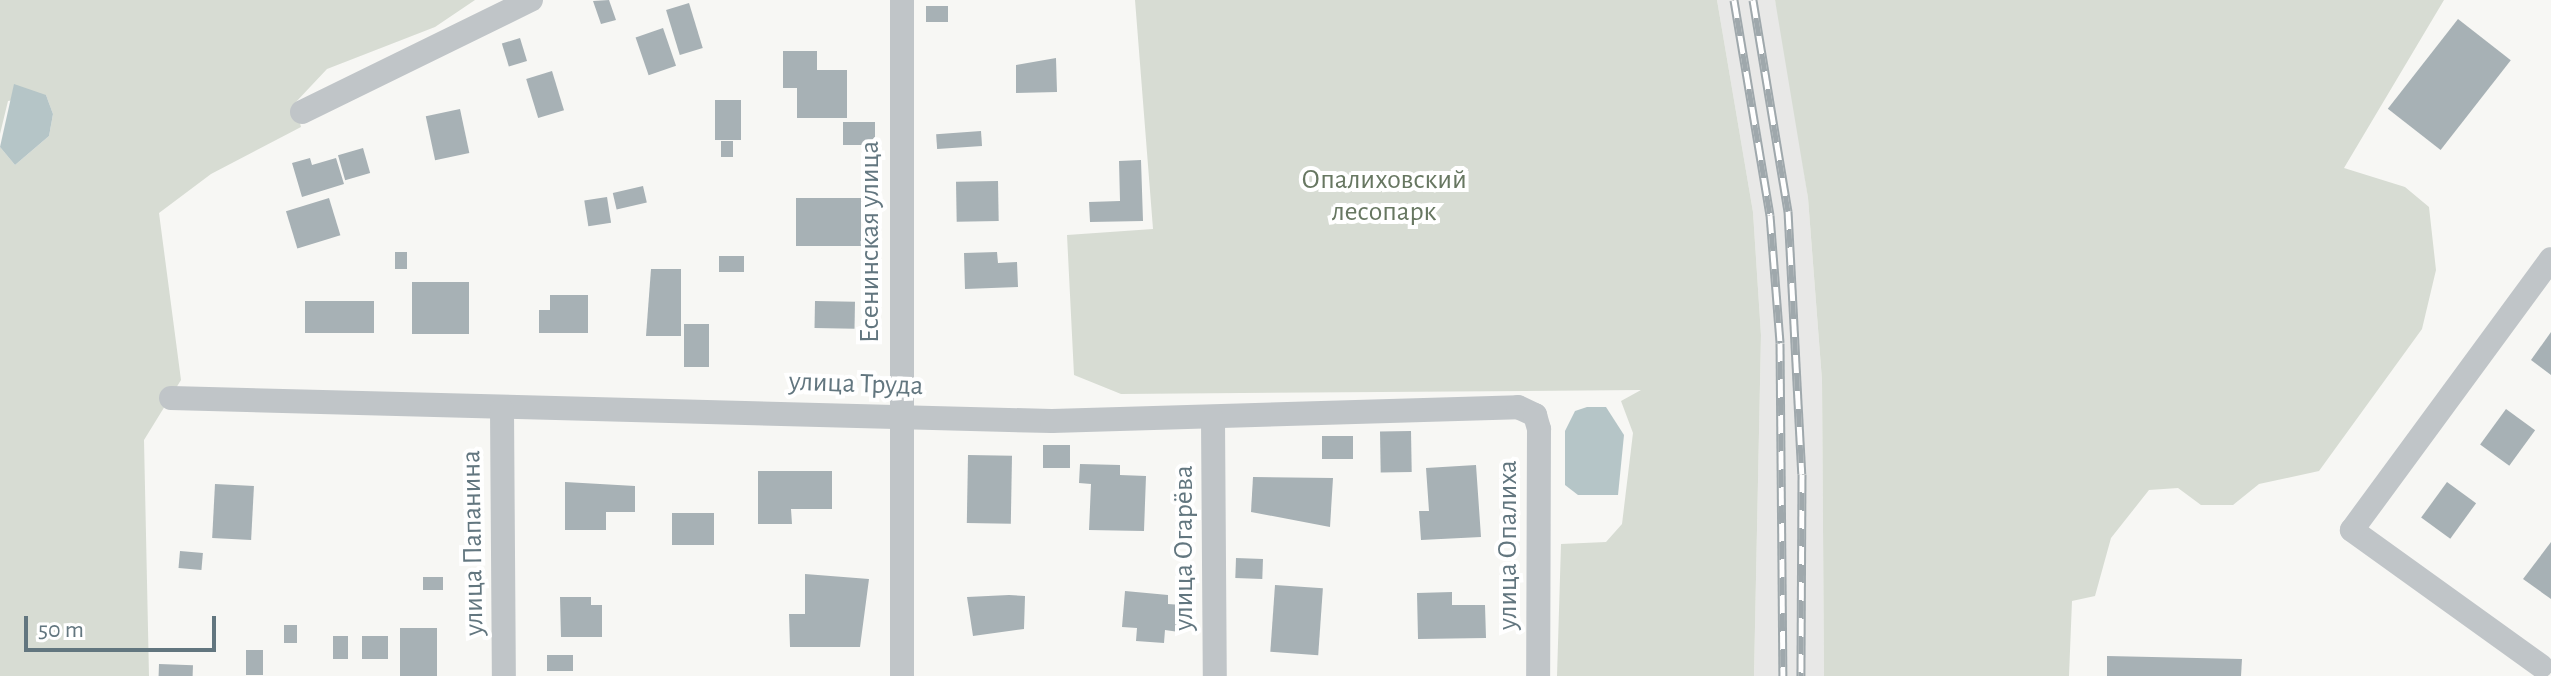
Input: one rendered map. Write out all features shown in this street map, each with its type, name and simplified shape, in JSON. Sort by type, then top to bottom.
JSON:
[{"type":"street","points":[[302,112],[531,0]]},
{"type":"street","name":"Есенинская улица","points":[[902,0],[899,415],[902,676]]},
{"type":"street","points":[[2543,666],[2352,530],[2551,259]]},
{"type":"street","name":"улица Труда","points":[[171,398],[502,410],[1213,420],[1518,407],[1535,415]]},
{"type":"street","name":"улица Папанина","points":[[502,410],[504,676]]},
{"type":"street","name":"улица Опалиха","points":[[1535,415],[1538,676]]},
{"type":"street","name":"улица Огарёва","points":[[1213,420],[1215,676]]},
{"type":"shaded area","points":[[1717,0],[1775,0],[1785,43],[1808,198],[1822,380],[1824,676],[1754,676],[1761,335],[1753,212]]},
{"type":"shaded area","points":[[14,84],[46,95],[53,114],[49,136],[15,165],[0,147]]},
{"type":"shaded area","points":[[1587,407],[1606,407],[1624,435],[1618,495],[1578,495],[1565,485],[1565,431],[1575,411]]},
{"type":"green space","points":[[0,0],[475,0],[435,27],[327,69],[295,103],[301,127],[211,174],[159,213],[181,380],[144,440],[149,676],[0,676],[0,147],[15,165],[49,136],[53,114],[46,95],[8,101],[0,134]]},
{"type":"green space","name":"Опалиховский лесопарк","points":[[1135,0],[1717,0],[1753,212],[1761,335],[1754,676],[1557,676],[1561,544],[1606,542],[1622,524],[1633,433],[1621,401],[1641,390],[1121,394],[1074,375],[1067,235],[1153,229]]},
{"type":"green space","points":[[1775,0],[2444,0],[2344,168],[2405,187],[2429,207],[2436,270],[2422,329],[2319,471],[2259,484],[2233,505],[2201,505],[2178,488],[2149,490],[2111,538],[2095,596],[2072,601],[2069,676],[1824,676],[1822,380],[1808,198]]},
{"type":"building","points":[[609,0],[616,20],[601,24],[593,1]]},
{"type":"building","points":[[689,3],[703,48],[680,55],[666,10]]},
{"type":"building","points":[[926,6],[948,6],[948,22],[926,22]]},
{"type":"building","points":[[2458,19],[2511,60],[2441,150],[2388,109]]},
{"type":"building","points":[[663,28],[676,66],[649,75],[636,37]]},
{"type":"building","points":[[520,38],[527,61],[509,67],[502,44]]},
{"type":"building","points":[[783,51],[817,51],[817,70],[847,70],[847,118],[797,118],[797,88],[783,88]]},
{"type":"building","points":[[1056,58],[1057,92],[1016,93],[1016,65]]},
{"type":"building","points":[[552,71],[564,110],[538,118],[526,79]]},
{"type":"building","points":[[715,100],[741,100],[741,140],[715,140]]},
{"type":"building","points":[[460,109],[469,153],[435,160],[426,116]]},
{"type":"building","points":[[843,122],[875,122],[875,145],[843,145]]},
{"type":"building","points":[[981,131],[982,146],[937,149],[936,134]]},
{"type":"building","points":[[721,141],[733,141],[733,157],[721,157]]},
{"type":"building","points":[[363,148],[370,173],[345,180],[338,155]]},
{"type":"building","points":[[310,158],[312,165],[336,158],[344,184],[302,197],[292,163]]},
{"type":"building","points":[[1141,160],[1143,221],[1090,222],[1089,202],[1120,201],[1119,161]]},
{"type":"building","points":[[998,181],[999,221],[957,222],[956,182]]},
{"type":"building","points":[[643,186],[647,203],[617,210],[613,193]]},
{"type":"building","points":[[607,197],[611,223],[588,226],[584,201]]},
{"type":"building","points":[[329,198],[340,235],[297,248],[286,211]]},
{"type":"building","points":[[796,198],[861,198],[861,246],[796,246]]},
{"type":"building","points":[[395,252],[407,252],[407,269],[395,269]]},
{"type":"building","points":[[997,252],[998,263],[1017,262],[1018,287],[965,289],[964,253]]},
{"type":"building","points":[[719,256],[744,256],[744,272],[719,272]]},
{"type":"building","points":[[651,269],[681,269],[681,336],[646,336]]},
{"type":"building","points":[[412,282],[469,282],[469,334],[412,334]]},
{"type":"building","points":[[550,295],[588,295],[588,333],[539,333],[539,310],[550,310]]},
{"type":"building","points":[[305,301],[374,301],[374,333],[305,333]]},
{"type":"building","points":[[815,301],[855,302],[855,329],[815,328]]},
{"type":"building","points":[[684,324],[709,324],[709,367],[684,367]]},
{"type":"building","points":[[2551,332],[2551,375],[2531,360]]},
{"type":"building","points":[[2506,409],[2535,430],[2509,466],[2480,445]]},
{"type":"building","points":[[1411,431],[1412,472],[1381,473],[1380,432]]},
{"type":"building","points":[[1322,436],[1353,436],[1353,459],[1322,459]]},
{"type":"building","points":[[1043,445],[1070,445],[1070,468],[1043,468]]},
{"type":"building","points":[[968,455],[1012,456],[1011,524],[967,523]]},
{"type":"building","points":[[1080,464],[1120,465],[1120,475],[1146,476],[1144,531],[1089,530],[1091,484],[1079,483]]},
{"type":"building","points":[[1476,465],[1481,537],[1421,540],[1419,511],[1429,511],[1426,468]]},
{"type":"building","points":[[758,471],[832,471],[832,509],[791,509],[792,524],[758,524]]},
{"type":"building","points":[[1253,477],[1333,478],[1330,527],[1251,512]]},
{"type":"building","points":[[565,482],[635,486],[635,512],[606,512],[606,530],[565,530]]},
{"type":"building","points":[[2447,482],[2476,503],[2450,539],[2421,518]]},
{"type":"building","points":[[215,484],[254,486],[251,540],[212,538]]},
{"type":"building","points":[[672,513],[714,513],[714,545],[672,545]]},
{"type":"building","points":[[2551,542],[2551,599],[2523,579]]},
{"type":"building","points":[[180,551],[203,553],[201,570],[179,568]]},
{"type":"building","points":[[1236,558],[1263,559],[1262,579],[1235,578]]},
{"type":"building","points":[[805,574],[869,579],[860,647],[790,647],[789,614],[805,614]]},
{"type":"building","points":[[423,577],[443,577],[443,590],[423,590]]},
{"type":"building","points":[[1275,585],[1323,588],[1318,655],[1270,652]]},
{"type":"building","points":[[1125,591],[1168,595],[1168,604],[1182,605],[1179,632],[1165,630],[1164,643],[1136,641],[1137,628],[1122,627]]},
{"type":"building","points":[[1452,592],[1452,605],[1485,605],[1486,638],[1418,639],[1417,593]]},
{"type":"building","points":[[1025,596],[1024,629],[973,636],[967,597]]},
{"type":"building","points":[[560,597],[591,597],[591,605],[602,605],[602,637],[561,637]]},
{"type":"building","points":[[284,625],[297,625],[297,643],[284,643]]},
{"type":"building","points":[[400,628],[437,628],[437,676],[400,676]]},
{"type":"building","points":[[333,636],[348,636],[348,659],[333,659]]},
{"type":"building","points":[[362,636],[388,636],[388,659],[362,659]]},
{"type":"building","points":[[246,650],[263,650],[263,675],[246,675]]},
{"type":"building","points":[[547,655],[573,655],[573,671],[547,671]]},
{"type":"building","points":[[2107,656],[2242,659],[2241,676],[2107,676]]},
{"type":"building","points":[[159,664],[193,665],[193,676],[159,676]]},
{"type":"railway","points":[[1734,0],[1770,215],[1780,343],[1783,676]]},
{"type":"railway","points":[[1753,0],[1788,211],[1802,474],[1801,676]]}]
